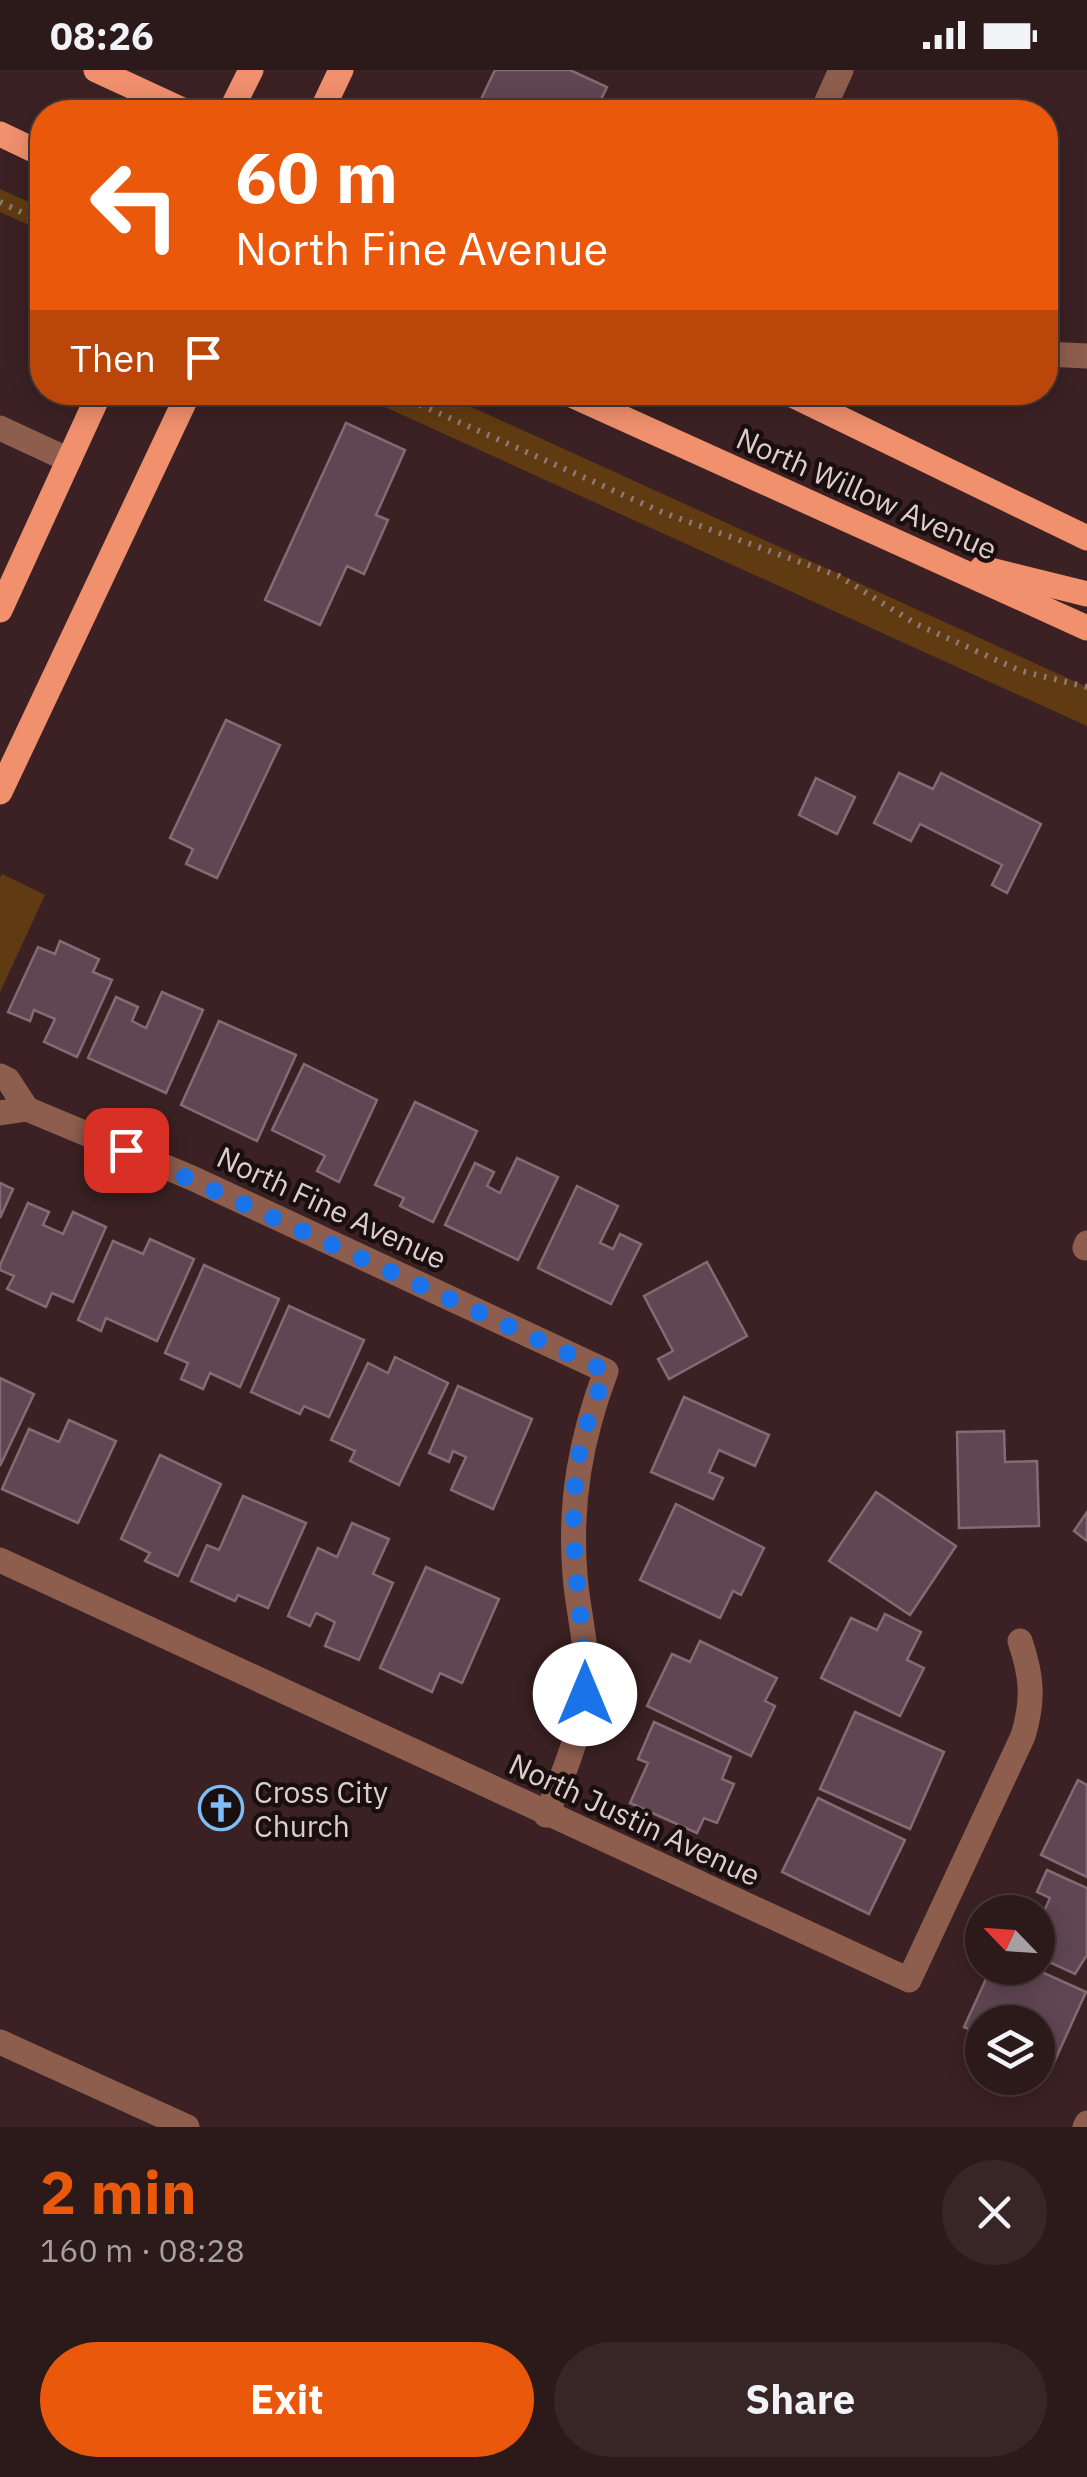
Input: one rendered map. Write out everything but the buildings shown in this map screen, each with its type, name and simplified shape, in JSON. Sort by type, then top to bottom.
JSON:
[{"type":"main road","points":[[96,70],[161,100]]},
{"type":"main road","points":[[236,100],[250,70]]},
{"type":"main road","points":[[327,100],[341,70]]},
{"type":"main road","points":[[0,134],[30,148]]},
{"type":"main road","points":[[0,610],[94,405]]},
{"type":"main road","points":[[0,792],[182,405]]},
{"type":"main road","name":"North Willow Avenue","points":[[594,405],[1087,628]]},
{"type":"main road","name":"North Willow Avenue","points":[[813,405],[1087,538]]},
{"type":"main road","points":[[914,550],[1087,594]]},
{"type":"street","points":[[827,100],[841,70]]},
{"type":"street","points":[[1058,355],[1087,356]]},
{"type":"street","points":[[0,428],[69,460]]},
{"type":"street","name":"North Fine Avenue","points":[[0,1076],[8,1080],[27,1109],[192,1178],[606,1371],[577,1466],[573,1523],[575,1578],[585,1631],[585,1694],[573,1751],[546,1815]]},
{"type":"street","points":[[0,1114],[27,1109]]},
{"type":"street","name":"North Justin Avenue","points":[[0,1560],[909,1980],[1023,1736],[1032,1708],[1033,1677],[1020,1641]]},
{"type":"street","points":[[0,2042],[187,2127]]},
{"type":"path","points":[[0,202],[30,216]]},
{"type":"path","points":[[420,405],[664,514],[840,576],[916,624],[1021,671],[1087,687]]},
{"type":"shaded area","points":[[0,189],[30,203],[30,226],[0,212]]},
{"type":"shaded area","points":[[380,405],[467,405],[1087,687],[1087,726]]},
{"type":"shaded area","points":[[2,874],[45,895],[0,992],[0,878]]},
{"type":"place","name":"Cross City Church","points":[[221,1808]]},
{"type":"route","points":[[126,1150],[606,1371],[577,1466],[573,1523],[575,1578],[585,1631],[585,1694]]}]
